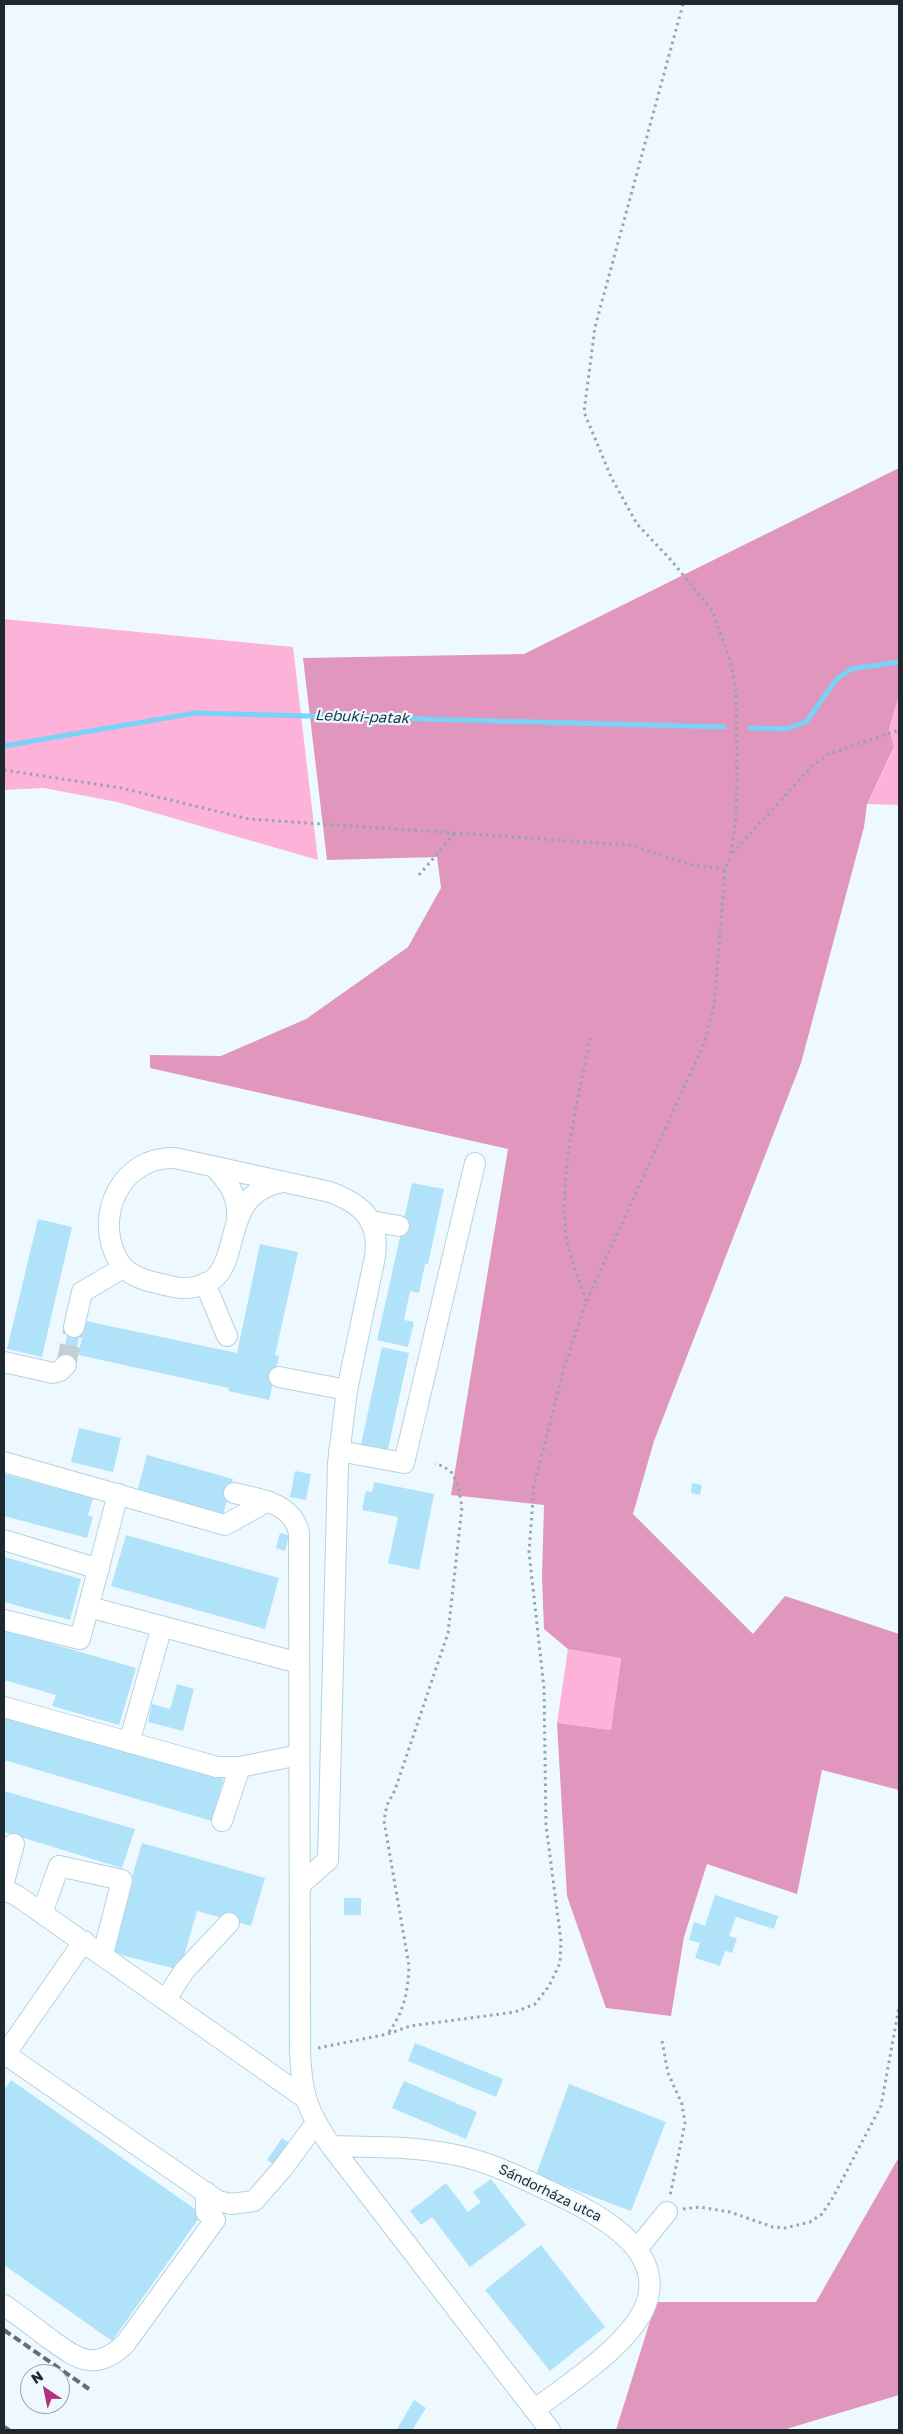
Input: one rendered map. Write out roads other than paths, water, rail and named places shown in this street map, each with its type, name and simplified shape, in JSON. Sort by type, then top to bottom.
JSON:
[{"type":"street","points":[[213,1166],[231,1188],[238,1206],[238,1217],[228,1262],[221,1271],[205,1283],[182,1288],[153,1282],[136,1276],[123,1268],[113,1249],[109,1227],[116,1194],[122,1181],[138,1167],[160,1158],[174,1158],[213,1166],[330,1192],[345,1198],[360,1208],[371,1221],[376,1236],[375,1257],[347,1390],[339,1451],[328,1860],[300,1885]]},
{"type":"street","points":[[339,1451],[404,1463],[475,1163]]},
{"type":"street","points":[[238,1217],[249,1199],[256,1192],[272,1184],[282,1182]]},
{"type":"street","points":[[371,1221],[399,1226]]},
{"type":"street","points":[[74,1327],[82,1292],[123,1268]]},
{"type":"street","points":[[205,1283],[227,1336]]},
{"type":"street","points":[[4,1362],[53,1373],[60,1371],[66,1365]]},
{"type":"street","points":[[279,1377],[347,1390]]},
{"type":"street","points":[[4,1462],[225,1525],[268,1501]]},
{"type":"street","points":[[234,1493],[268,1501],[289,1513],[296,1522],[299,1533],[298,1845],[300,1885],[300,2052],[305,2098],[316,2123],[330,2146],[550,2430]]},
{"type":"street","points":[[4,1620],[80,1639],[118,1494]]},
{"type":"street","points":[[4,1540],[99,1569]]},
{"type":"street","points":[[89,1606],[298,1663]]},
{"type":"street","points":[[129,1743],[162,1626]]},
{"type":"street","points":[[4,1707],[217,1768],[240,1767],[299,1755]]},
{"type":"street","points":[[222,1821],[240,1767]]},
{"type":"street","points":[[4,1882],[14,1844]]},
{"type":"street","points":[[42,1913],[59,1866],[122,1880],[103,1954]]},
{"type":"street","points":[[4,1890],[16,1895],[103,1954],[305,2098]]},
{"type":"street","points":[[166,1999],[184,1971],[229,1923]]},
{"type":"street","points":[[84,1941],[4,2055],[218,2201],[231,2204],[254,2201],[316,2123]]},
{"type":"street","name":"Sándorháza utca","points":[[330,2146],[426,2149],[453,2154],[508,2171],[600,2216],[614,2225],[636,2249],[648,2274],[647,2302],[641,2315],[617,2344],[534,2410]]},
{"type":"street","points":[[4,2305],[76,2358],[93,2360],[111,2356],[125,2344],[215,2220],[206,2212],[206,2192]]},
{"type":"street","points":[[636,2249],[666,2212]]},
{"type":"waterway","name":"Lebuki-patak","points":[[750,728],[786,729],[806,722],[836,680],[851,669],[899,662]]},
{"type":"waterway","name":"Lebuki-patak","points":[[4,746],[195,713],[724,727]]},
{"type":"tunnel","points":[[66,1365],[74,1327]]},
{"type":"railway","points":[[4,2330],[89,2389]]},
{"type":"railway","points":[[4,2427],[9,2430]]}]
